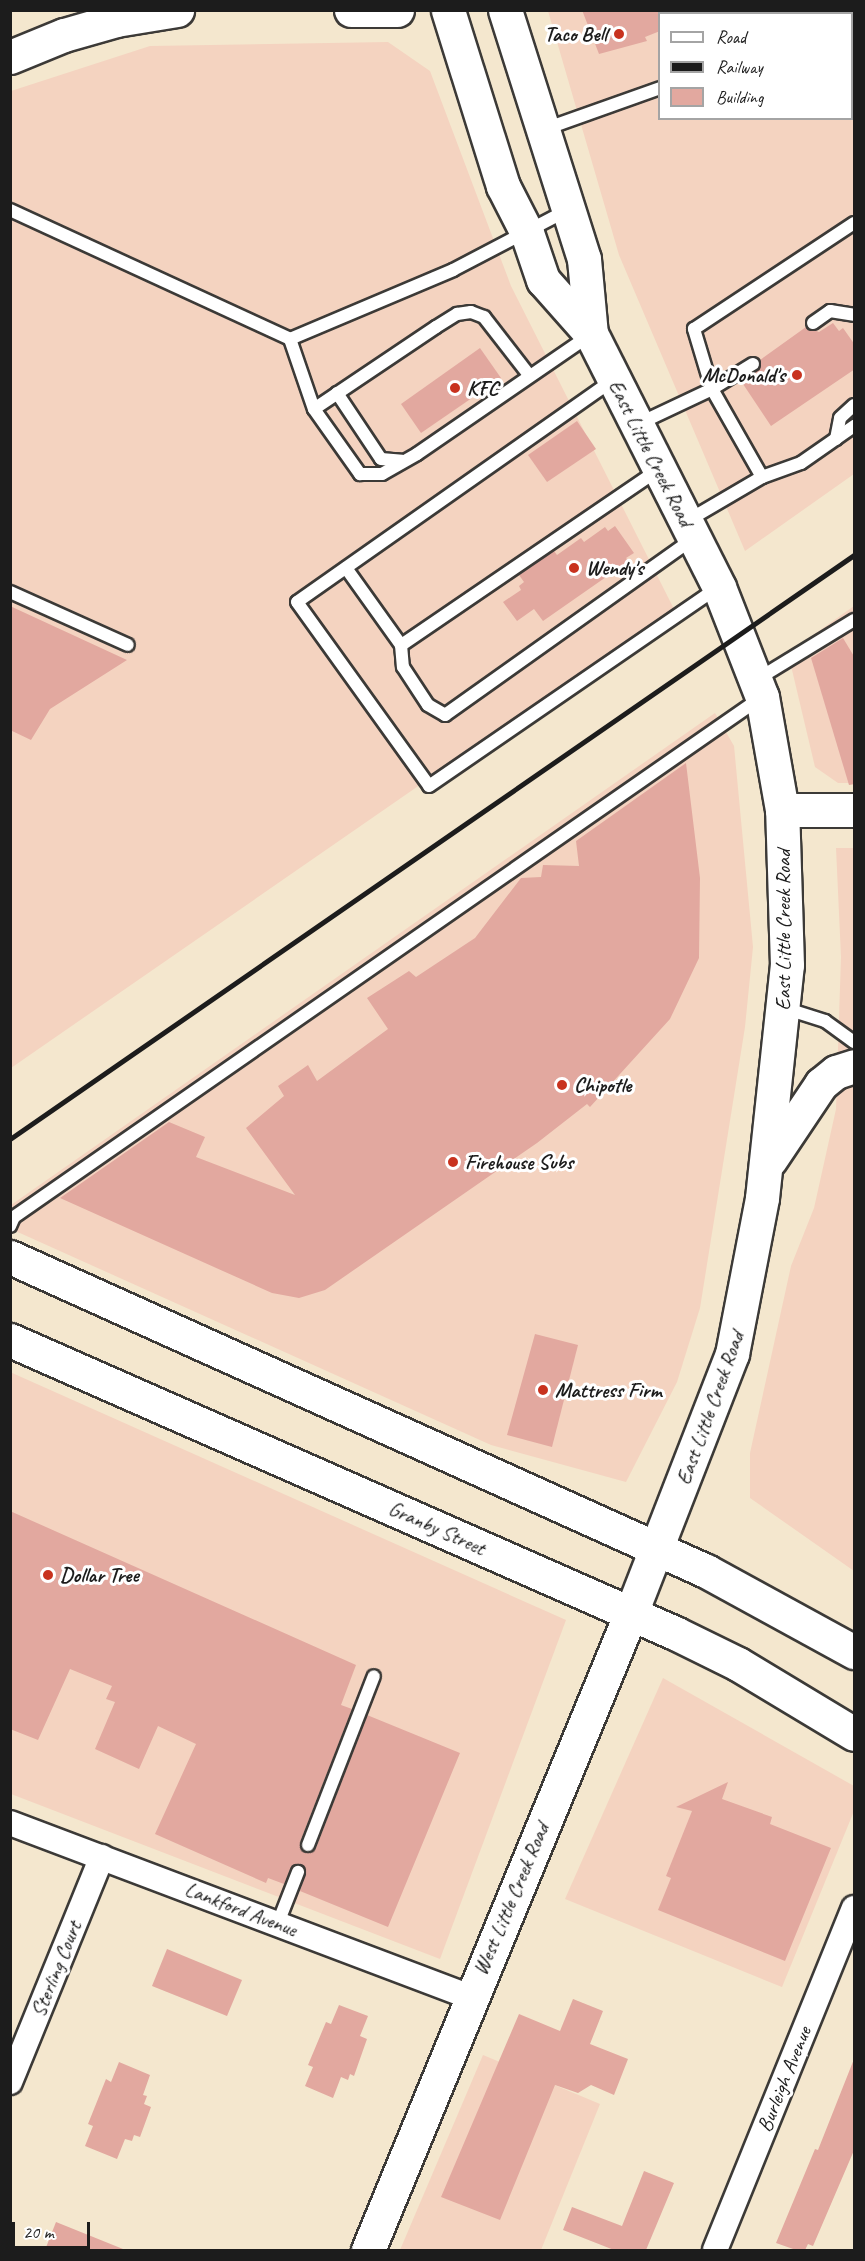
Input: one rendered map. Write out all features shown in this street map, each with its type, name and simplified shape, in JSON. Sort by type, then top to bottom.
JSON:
[{"type":"main road","points":[[10,57],[95,26],[177,10]]},
{"type":"main road","points":[[351,10],[397,10]]},
{"type":"main road","name":"East Little Creek Road","points":[[448,10],[503,186],[527,233],[543,280],[591,334],[719,587],[759,689],[782,810],[788,914],[784,1008],[766,1166],[748,1285],[732,1354],[657,1549]]},
{"type":"main road","name":"East Little Creek Road","points":[[505,10],[541,130],[584,259],[591,334]]},
{"type":"main road","points":[[782,810],[855,810]]},
{"type":"main road","points":[[766,1166],[821,1084],[836,1072],[855,1066]]},
{"type":"main road","points":[[10,1257],[657,1549],[795,1617],[855,1652]]},
{"type":"main road","name":"Granby Street","points":[[10,1340],[631,1613],[738,1664],[855,1734]]},
{"type":"main road","name":"West Little Creek Road","points":[[368,2250],[470,1997],[657,1549]]},
{"type":"street","name":"Lankford Avenue","points":[[10,1822],[470,1997]]},
{"type":"street","name":"Sterling Court","points":[[10,2082],[102,1857]]},
{"type":"street","name":"Burleigh Avenue","points":[[715,2250],[855,1908]]},
{"type":"lane","points":[[541,130],[658,89]]},
{"type":"lane","points":[[10,210],[290,339],[314,409],[360,474],[382,474],[404,461],[591,334]]},
{"type":"lane","points":[[290,339],[453,270],[567,210]]},
{"type":"lane","points":[[762,477],[712,389],[694,329],[855,223]]},
{"type":"lane","points":[[813,323],[830,311],[855,315]]},
{"type":"lane","points":[[314,409],[457,314],[471,312],[483,316],[529,375]]},
{"type":"lane","points":[[637,424],[712,389],[753,364]]},
{"type":"lane","points":[[614,380],[297,603],[429,786],[719,587]]},
{"type":"lane","points":[[337,393],[381,459],[404,461]]},
{"type":"lane","points":[[836,439],[840,418],[855,405]]},
{"type":"lane","points":[[346,568],[401,645],[403,667],[428,705],[446,716],[762,477],[801,463],[855,426]]},
{"type":"lane","points":[[401,645],[659,469]]},
{"type":"lane","points":[[10,592],[128,645]]},
{"type":"lane","points":[[12,1222],[855,620]]},
{"type":"lane","points":[[784,1008],[825,1022],[855,1042]]},
{"type":"lane","points":[[308,1845],[374,1676]]},
{"type":"lane","points":[[278,1923],[298,1872]]},
{"type":"shaded area","points":[[548,11],[854,11],[854,474],[745,551],[619,255]]},
{"type":"shaded area","points":[[388,42],[430,71],[511,286],[674,609],[11,1068],[11,91],[150,46]]},
{"type":"shaded area","points":[[854,606],[854,783],[838,783],[815,767],[788,653]]},
{"type":"shaded area","points":[[715,713],[734,746],[753,947],[745,1027],[700,1308],[677,1382],[626,1482],[491,1445],[11,1229],[11,1205]]},
{"type":"shaded area","points":[[836,848],[854,848],[854,1571],[750,1498],[750,1453],[791,1266],[814,1208],[836,1109],[841,957]]},
{"type":"shaded area","points":[[10,1372],[566,1620],[440,1959],[11,1794]]},
{"type":"shaded area","points":[[663,1678],[854,1786],[854,1811],[782,1987],[565,1899]]},
{"type":"shaded area","points":[[483,2055],[600,2104],[541,2250],[400,2250]]},
{"type":"building","name":"Taco Bell","points":[[582,10],[660,10],[658,12],[658,32],[645,37],[647,41],[599,54]]},
{"type":"building","name":"McDonald's","points":[[833,323],[839,331],[843,328],[855,345],[855,369],[771,426],[741,381],[760,368],[760,360],[806,327],[819,332]]},
{"type":"building","name":"KFC","points":[[480,348],[501,378],[421,433],[401,404]]},
{"type":"building","points":[[577,421],[596,449],[547,482],[528,455]]},
{"type":"building","name":"Wendy's","points":[[615,526],[634,553],[626,558],[629,561],[543,621],[534,609],[517,621],[503,602],[521,590],[519,586],[524,582],[519,575],[554,551],[557,555],[581,538],[584,542],[605,527],[608,531]]},
{"type":"building","points":[[10,606],[127,660],[50,709],[31,740],[10,730]]},
{"type":"building","points":[[843,638],[855,658],[855,784],[849,785],[811,658]]},
{"type":"building","points":[[686,763],[700,878],[699,958],[670,1019],[590,1107],[587,1104],[537,1143],[325,1290],[299,1298],[272,1293],[60,1198],[169,1122],[205,1137],[196,1157],[295,1195],[246,1128],[284,1096],[278,1086],[308,1065],[317,1081],[388,1029],[367,998],[409,971],[416,977],[475,938],[521,878],[541,877],[543,865],[579,866],[576,841]]},
{"type":"building","name":"Mattress Firm","points":[[535,1334],[578,1345],[552,1447],[507,1435]]},
{"type":"building","points":[[10,1511],[356,1665],[341,1705],[352,1709],[300,1842],[304,1852],[316,1848],[367,1715],[460,1753],[388,1927],[300,1891],[306,1871],[302,1865],[292,1866],[284,1884],[268,1878],[266,1883],[155,1834],[196,1744],[158,1726],[139,1769],[95,1749],[115,1702],[106,1699],[112,1686],[70,1669],[38,1740],[10,1729]]},
{"type":"building","points":[[728,1782],[722,1799],[772,1817],[770,1824],[831,1848],[785,1961],[658,1910],[671,1878],[666,1876],[692,1811],[676,1807]]},
{"type":"building","points":[[167,1949],[242,1980],[227,2016],[152,1986]]},
{"type":"building","points":[[573,1999],[603,2011],[590,2044],[628,2059],[614,2095],[591,2085],[578,2093],[555,2085],[500,2220],[441,2197],[519,2014],[560,2031]]},
{"type":"building","points":[[339,2005],[368,2016],[360,2036],[367,2039],[354,2076],[350,2074],[348,2080],[341,2077],[333,2098],[305,2086],[313,2067],[308,2065],[326,2022],[331,2024]]},
{"type":"building","points":[[854,2059],[855,2148],[813,2246],[808,2244],[805,2250],[796,2250],[776,2243],[815,2149],[818,2150]]},
{"type":"building","points":[[119,2062],[150,2075],[143,2095],[147,2096],[144,2104],[151,2107],[140,2137],[134,2135],[132,2141],[125,2139],[117,2159],[85,2146],[93,2126],[88,2124],[106,2079],[111,2082]]},
{"type":"building","points":[[644,2171],[674,2183],[646,2250],[614,2250],[563,2230],[572,2207],[622,2226]]},
{"type":"building","points":[[56,2222],[123,2249],[123,2250],[45,2250]]},
{"type":"railway","points":[[10,1139],[854,555]]},
{"type":"place","name":"Taco Bell","points":[[619,34]]},
{"type":"place","name":"McDonald's","points":[[797,375]]},
{"type":"place","name":"KFC","points":[[455,388]]},
{"type":"place","name":"Wendy's","points":[[574,568]]},
{"type":"place","name":"Chipotle","points":[[562,1085]]},
{"type":"place","name":"Firehouse Subs","points":[[453,1162]]},
{"type":"place","name":"Mattress Firm","points":[[543,1390]]},
{"type":"place","name":"Dollar Tree","points":[[48,1575]]}]
